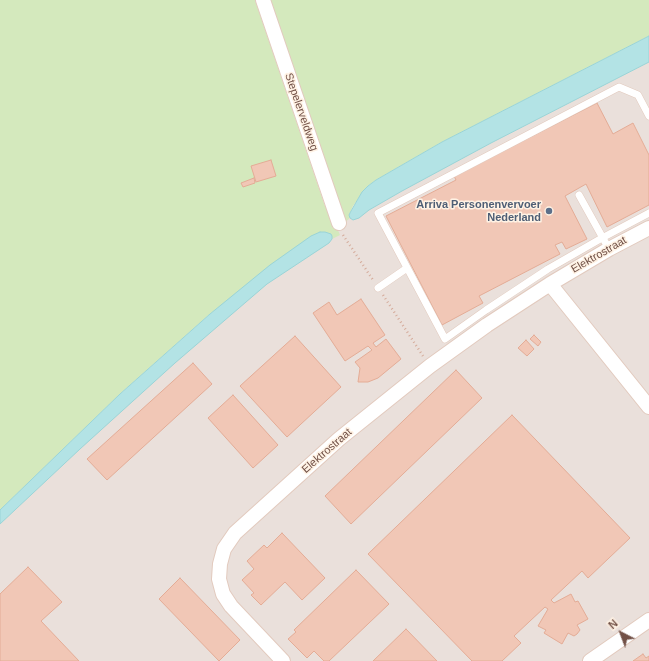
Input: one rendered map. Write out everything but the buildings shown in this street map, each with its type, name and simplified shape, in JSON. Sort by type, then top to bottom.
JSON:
[{"type":"street","name":"Stepelerveldweg","points":[[263,0],[339,223]]},
{"type":"street","name":"Elektrostraat","points":[[284,661],[231,606],[223,594],[218,579],[220,564],[224,550],[235,533],[339,438],[430,366],[487,325],[507,304],[550,284],[605,243],[648,218]]},
{"type":"street","points":[[550,284],[649,407]]},
{"type":"street","points":[[590,661],[649,620]]},
{"type":"lane","points":[[579,195],[605,243],[548,269],[507,304],[445,339],[378,213],[619,87],[638,95],[649,116]]},
{"type":"lane","points":[[378,288],[407,268]]},
{"type":"lane","points":[[548,269],[550,284]]},
{"type":"shaded area","points":[[649,53],[649,661],[0,661],[0,519],[269,275],[437,155]]},
{"type":"green space","points":[[0,0],[255,0],[325,206],[328,207],[340,235],[332,239],[332,236],[210,314],[120,394],[0,510]]},
{"type":"green space","points":[[267,0],[649,0],[649,36],[442,142],[376,180],[368,186],[353,206],[349,215],[350,218],[343,224]]},
{"type":"water","points":[[649,36],[649,62],[491,143],[402,191],[369,210],[359,218],[353,220],[350,218],[349,215],[362,192],[376,180],[442,142]]},
{"type":"water","points":[[320,232],[331,234],[332,239],[329,243],[267,284],[175,363],[0,524],[0,510],[120,394],[210,314],[270,265],[311,236]]},
{"type":"place","name":"Arriva Personenvervoer Nederland","points":[[549,211]]}]
